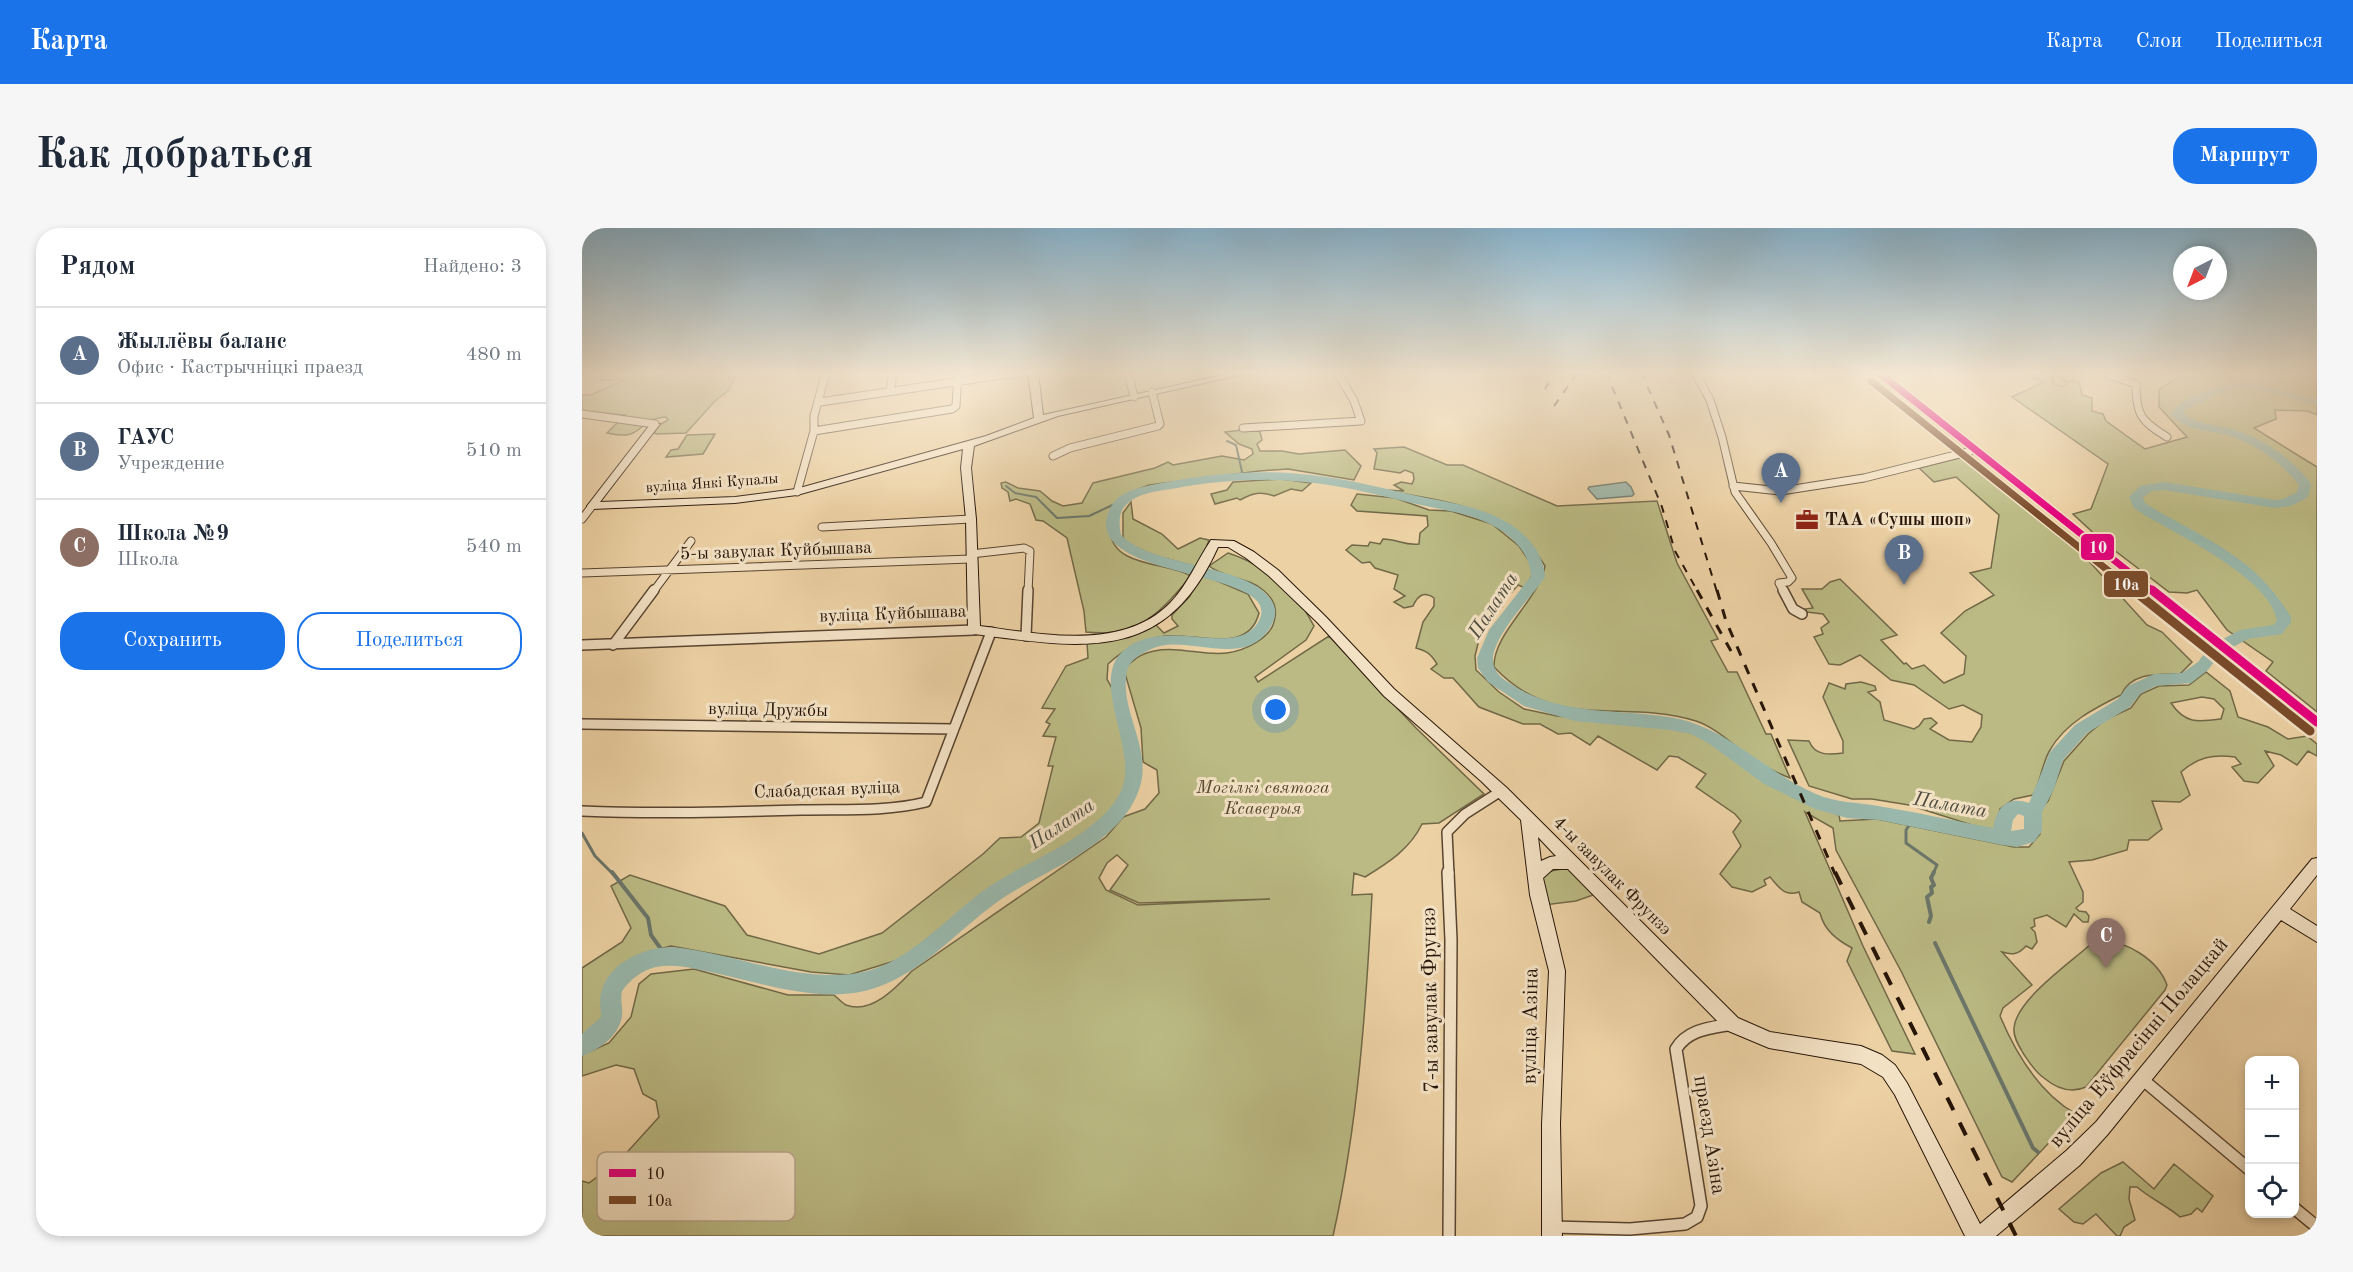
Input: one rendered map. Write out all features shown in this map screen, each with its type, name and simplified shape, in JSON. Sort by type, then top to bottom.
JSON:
[{"type":"street","points":[[619,419],[655,424]]},
{"type":"street","points":[[798,492],[814,431],[814,419]]},
{"type":"street","points":[[814,431],[893,419]]},
{"type":"street","name":"вуліца Янкі Купалы","points":[[587,506],[735,500],[798,492],[969,444],[1036,419]]},
{"type":"street","points":[[1053,456],[1070,448],[1158,426],[1159,419]]},
{"type":"street","points":[[1244,428],[1361,421],[1360,419]]},
{"type":"street","points":[[1716,419],[1735,492],[1771,543],[1792,578],[1791,581],[1779,583],[1793,609],[1802,614]]},
{"type":"street","points":[[1733,486],[1781,492],[1864,478],[1975,450],[1936,419]]},
{"type":"street","points":[[2142,419],[2168,437]]},
{"type":"street","name":"вуліца Янкі Купалы","points":[[582,519],[587,506],[655,424]]},
{"type":"street","points":[[969,444],[966,468],[971,519],[974,630]]},
{"type":"street","points":[[822,526],[971,519]]},
{"type":"street","points":[[613,645],[691,541]]},
{"type":"street","name":"4-ы завулак Фрунзэ","points":[[1207,561],[1215,543],[1227,541],[1300,596],[1375,679],[1501,791],[1732,1024],[1769,1040],[1861,1055],[1876,1061],[1889,1071],[1901,1089],[1975,1236]]},
{"type":"street","name":"5-ы завулак Куйбышава","points":[[582,573],[971,557],[1024,548],[1029,551],[1026,636]]},
{"type":"street","name":"вуліца Куйбышава","points":[[582,645],[789,635],[974,630],[1086,640],[1130,632],[1161,618],[1174,606],[1207,561]]},
{"type":"street","name":"Слабадская вуліца","points":[[582,811],[652,814],[906,807],[926,802],[991,632]]},
{"type":"street","name":"вуліца Дружбы","points":[[582,724],[954,729]]},
{"type":"street","name":"7-ы завулак Фрунзэ","points":[[1449,1236],[1451,940],[1447,832],[1465,814],[1501,791]]},
{"type":"street","name":"вуліца Азіна","points":[[1528,819],[1534,876],[1557,971],[1551,1124],[1552,1232]]},
{"type":"street","points":[[1534,876],[1551,864],[1570,862]]},
{"type":"street","name":"вуліца Еўфрасінні Полацкай","points":[[1981,1236],[2073,1158],[2102,1128],[2317,864]]},
{"type":"street","points":[[2280,911],[2317,935]]},
{"type":"street","name":"праезд Азіна","points":[[1552,1232],[1685,1224],[1697,1217],[1701,1206],[1676,1049],[1679,1040],[1687,1035],[1732,1024]]},
{"type":"street","points":[[2142,1079],[2245,1166]]},
{"type":"street","points":[[2299,1211],[2317,1227]]},
{"type":"green space","points":[[621,419],[656,419],[628,435],[607,433]]},
{"type":"green space","points":[[699,419],[686,433],[656,434],[654,432],[659,425],[668,420]]},
{"type":"green space","points":[[2044,419],[2105,419],[2145,449],[2187,437],[2170,419],[2276,419],[2254,428],[2317,467],[2317,712],[2266,671],[2273,662],[2227,630],[2197,590],[2187,593],[2169,592],[2101,540],[2073,514],[2091,509],[2108,464]]},
{"type":"green space","points":[[1251,429],[1260,432],[1262,440],[1257,444],[1260,451],[1299,454],[1345,450],[1361,466],[1354,480],[1288,469],[1259,471],[1149,485],[1119,499],[1111,508],[1110,528],[1113,543],[1121,552],[1131,558],[1191,576],[1158,612],[1134,627],[1104,633],[1086,632],[1084,611],[1067,538],[1043,521],[1036,520],[1030,504],[1016,499],[1010,501],[1008,492],[1002,488],[1001,483],[1006,482],[1018,488],[1040,491],[1052,501],[1063,506],[1082,503],[1093,483],[1155,468],[1168,462],[1173,465],[1222,456],[1244,460],[1253,454],[1252,449],[1239,444],[1225,432]]},
{"type":"green space","points":[[715,434],[703,454],[666,457],[671,450],[678,449],[687,435]]},
{"type":"green space","points":[[1404,447],[1447,465],[1463,465],[1557,506],[1657,501],[1677,563],[1718,639],[1711,641],[1728,672],[1737,672],[1766,734],[1771,734],[1790,778],[1771,770],[1719,733],[1696,721],[1642,712],[1565,707],[1541,700],[1517,687],[1494,667],[1496,654],[1508,629],[1541,579],[1545,566],[1515,531],[1496,520],[1455,504],[1387,491],[1404,491],[1394,485],[1401,482],[1412,484],[1413,473],[1405,470],[1400,473],[1374,469],[1377,453],[1374,449]]},
{"type":"green space","points":[[1963,457],[2077,548],[2147,625],[2162,632],[2192,662],[2180,674],[2138,678],[2126,687],[2121,695],[2072,724],[2056,740],[2050,750],[2033,795],[2014,799],[2000,809],[1996,830],[1975,826],[1909,805],[1872,799],[1852,799],[1809,786],[1788,740],[1809,741],[1815,749],[1823,753],[1843,753],[1843,741],[1823,697],[1829,683],[1845,689],[1846,684],[1861,682],[1875,686],[1876,690],[1868,692],[1880,702],[1884,720],[1914,729],[1924,719],[1931,718],[1937,723],[1930,729],[1949,740],[1972,742],[1981,727],[1982,715],[1963,705],[1949,709],[1914,685],[1891,680],[1860,655],[1840,665],[1829,664],[1814,637],[1823,634],[1821,628],[1829,622],[1823,614],[1807,612],[1805,609],[1813,608],[1802,589],[1822,589],[1830,582],[1840,579],[1897,635],[1881,640],[1904,664],[1906,663],[1912,669],[1924,665],[1944,683],[1964,674],[1966,656],[1941,633],[1965,611],[1994,595],[1970,573],[1991,568],[1999,515],[1956,477],[1934,482],[1919,468]]},
{"type":"green space","points":[[1281,479],[1311,483],[1302,491],[1291,489],[1274,496],[1257,493],[1240,500],[1237,498],[1215,504],[1211,494],[1227,490],[1233,482]]},
{"type":"green space","points":[[1357,494],[1395,498],[1429,510],[1451,511],[1492,524],[1519,546],[1531,564],[1532,575],[1525,588],[1518,585],[1512,592],[1502,590],[1500,594],[1505,599],[1501,599],[1499,604],[1502,607],[1492,609],[1493,617],[1483,623],[1475,656],[1476,670],[1499,692],[1524,709],[1557,716],[1658,726],[1696,734],[1712,742],[1743,766],[1793,797],[1839,815],[1840,821],[1877,819],[2014,847],[2029,847],[2040,834],[2035,815],[2048,801],[2064,761],[2088,734],[2105,720],[2131,708],[2141,694],[2159,686],[2189,685],[2206,672],[2230,691],[2238,717],[2268,727],[2288,739],[2307,736],[2317,744],[2317,756],[2308,751],[2297,765],[2281,755],[2265,751],[2274,766],[2258,783],[2244,781],[2232,767],[2241,764],[2235,757],[2213,756],[2194,763],[2181,772],[2190,795],[2180,802],[2152,801],[2162,829],[2148,840],[2129,840],[2127,850],[2092,860],[2069,862],[2083,892],[2083,902],[2076,908],[2086,912],[2089,916],[2088,922],[2083,922],[2074,914],[2066,927],[2047,915],[2034,919],[2035,926],[2031,928],[2035,932],[2037,942],[2032,949],[2026,946],[2015,954],[2002,952],[2032,985],[2003,1008],[2000,1016],[2006,1030],[2021,1058],[2040,1084],[2076,1114],[2012,1182],[2002,1177],[1901,971],[1836,850],[1833,828],[1805,812],[1863,946],[1915,1054],[1892,1051],[1847,961],[1852,948],[1832,934],[1820,913],[1802,902],[1799,892],[1786,892],[1770,877],[1764,880],[1766,885],[1752,892],[1732,887],[1720,874],[1741,846],[1733,832],[1741,821],[1735,814],[1696,787],[1706,774],[1678,757],[1669,756],[1657,770],[1598,736],[1590,745],[1571,733],[1558,734],[1540,724],[1523,724],[1479,707],[1453,678],[1444,678],[1431,669],[1437,664],[1435,661],[1428,653],[1416,648],[1423,622],[1434,606],[1434,598],[1422,595],[1413,606],[1404,608],[1394,602],[1405,596],[1394,589],[1398,575],[1375,568],[1370,562],[1362,563],[1346,550],[1352,545],[1368,546],[1370,542],[1380,544],[1383,539],[1419,544],[1420,533],[1428,526],[1427,516],[1357,511],[1351,505]],"holes":[[[2202,697],[2214,699],[2224,709],[2221,719],[2193,720],[2181,715],[2171,703]]]},
{"type":"green space","points":[[1131,502],[1133,519],[1162,534],[1178,549],[1200,538],[1209,540],[1197,567],[1153,555],[1126,543],[1123,537],[1123,513]]},
{"type":"green space","name":"Могілкі святога Ксаверыя","points":[[1228,553],[1255,565],[1289,590],[1301,604],[1314,626],[1306,640],[1255,677],[1258,682],[1329,636],[1416,728],[1484,794],[1439,823],[1422,824],[1405,848],[1365,877],[1354,873],[1352,895],[1372,894],[1370,937],[1355,1109],[1333,1236],[582,1236],[582,1181],[589,1183],[597,1177],[597,1221],[795,1221],[795,1152],[627,1152],[659,1117],[656,1101],[643,1094],[634,1069],[616,1065],[582,1076],[582,1055],[609,1043],[631,1017],[639,984],[651,974],[694,969],[788,995],[834,995],[846,1005],[855,1007],[874,1003],[883,998],[912,971],[1106,837],[1123,817],[1145,809],[1159,793],[1157,770],[1143,762],[1141,728],[1124,670],[1137,658],[1154,651],[1173,650],[1218,654],[1241,650],[1262,639],[1274,622],[1274,604],[1263,590],[1250,582],[1209,566]],"holes":[[[1117,855],[1128,865],[1110,890],[1139,903],[1270,899],[1138,905],[1106,890],[1099,878],[1107,863]]]},
{"type":"green space","points":[[1201,574],[1248,594],[1259,613],[1253,626],[1244,634],[1233,638],[1157,637],[1134,646],[1108,664],[1107,679],[1114,692],[1127,752],[1129,777],[1122,799],[1101,823],[1057,852],[991,889],[901,959],[849,975],[811,972],[671,946],[645,954],[621,968],[612,977],[605,988],[604,1015],[597,1026],[582,1038],[582,968],[622,942],[631,928],[611,886],[630,875],[725,906],[747,935],[819,954],[882,933],[983,854],[1000,838],[1021,837],[1039,823],[1053,766],[1048,766],[1056,737],[1043,736],[1050,724],[1046,722],[1055,709],[1042,708],[1066,666],[1088,658],[1087,643],[1132,634],[1156,625],[1164,633],[1178,626],[1172,619],[1172,615],[1190,596]]},
{"type":"green space","points":[[1567,868],[1596,894],[1576,901],[1544,905],[1540,880],[1546,872]]},
{"type":"green space","points":[[2101,941],[2121,944],[2140,953],[2156,967],[2167,985],[2086,1087],[2074,1090],[2064,1089],[2049,1082],[2032,1067],[2014,1035],[2014,1028],[2017,1017],[2024,1006],[2045,983],[2091,944]]},
{"type":"green space","points":[[2123,1162],[2154,1189],[2174,1164],[2213,1196],[2202,1212],[2197,1208],[2191,1214],[2180,1217],[2137,1187],[2130,1187],[2129,1199],[2135,1220],[2124,1227],[2120,1236],[2117,1236],[2096,1214],[2083,1224],[2074,1222],[2059,1209],[2101,1173]]},
{"type":"shaded area","points":[[1626,482],[1634,494],[1632,496],[1597,499],[1588,489],[1589,487]]},
{"type":"waterway","name":"Палата","points":[[2033,812],[2045,789],[2056,757],[2081,729],[2124,703],[2134,690],[2154,680],[2185,679],[2203,666],[2215,650],[2245,634],[2277,630],[2284,622],[2284,617],[2268,592],[2235,561],[2151,513],[2139,505],[2136,497],[2145,489],[2164,486],[2275,504],[2286,503],[2303,494],[2305,485],[2288,465],[2256,443],[2232,433],[2192,424],[2184,419]]},
{"type":"waterway","points":[[1227,441],[1236,445],[1242,472],[1246,477]]},
{"type":"waterway","name":"Палата","points":[[582,1046],[593,1039],[609,1023],[612,1014],[611,991],[614,985],[624,973],[651,959],[658,957],[689,958],[785,979],[815,983],[837,984],[867,981],[903,965],[994,894],[1066,853],[1100,829],[1115,815],[1126,800],[1133,781],[1134,761],[1131,741],[1118,683],[1119,668],[1127,656],[1136,650],[1166,640],[1230,645],[1242,642],[1253,637],[1267,619],[1266,604],[1255,592],[1237,582],[1143,556],[1126,548],[1115,537],[1113,519],[1120,503],[1135,493],[1187,483],[1223,478],[1295,477],[1331,481],[1478,514],[1503,526],[1518,537],[1531,552],[1538,568],[1538,577],[1503,621],[1488,647],[1485,658],[1486,668],[1490,675],[1509,690],[1530,702],[1575,715],[1670,723],[1693,728],[1714,738],[1777,783],[1808,799],[1834,808],[1879,813],[2002,836]]},
{"type":"waterway","points":[[1006,486],[1015,493],[1036,497],[1057,518],[1089,516],[1121,501]]},
{"type":"waterway","points":[[2002,836],[2004,819],[2012,809],[2016,806],[2033,812]]},
{"type":"waterway","name":"Палата","points":[[2002,836],[2017,839],[2028,837],[2033,831],[2033,812]]},
{"type":"waterway","points":[[1912,821],[1906,830],[1906,843],[1937,865],[1933,874]]},
{"type":"waterway","points":[[582,833],[595,856],[613,874]]},
{"type":"waterway","points":[[612,872],[648,918],[651,935],[666,956]]},
{"type":"waterway","points":[[1929,922],[1931,916],[1927,897],[1932,893],[1933,874]]},
{"type":"waterway","points":[[1935,943],[2033,1148],[2038,1152]]},
{"type":"railway","points":[[1626,419],[1662,507],[1675,551],[1698,592]]},
{"type":"railway","points":[[1662,419],[1669,435],[1717,592]]},
{"type":"railway","points":[[1697,590],[1731,651]]},
{"type":"railway","points":[[1717,590],[1726,621],[1835,874]]},
{"type":"railway","points":[[1835,872],[2016,1236]]},
{"type":"transit line","name":"10а","points":[[1919,419],[2310,731]]},
{"type":"transit line","name":"10","points":[[1937,419],[2317,722]]},
{"type":"place","name":"Жыллёвы баланс","points":[[1781,503]]},
{"type":"place","name":"ТАА «Сушы шоп»","points":[[1807,520]]},
{"type":"place","name":"ГАУС","points":[[1904,585]]},
{"type":"place","name":"Школа №9","points":[[2106,968]]}]
